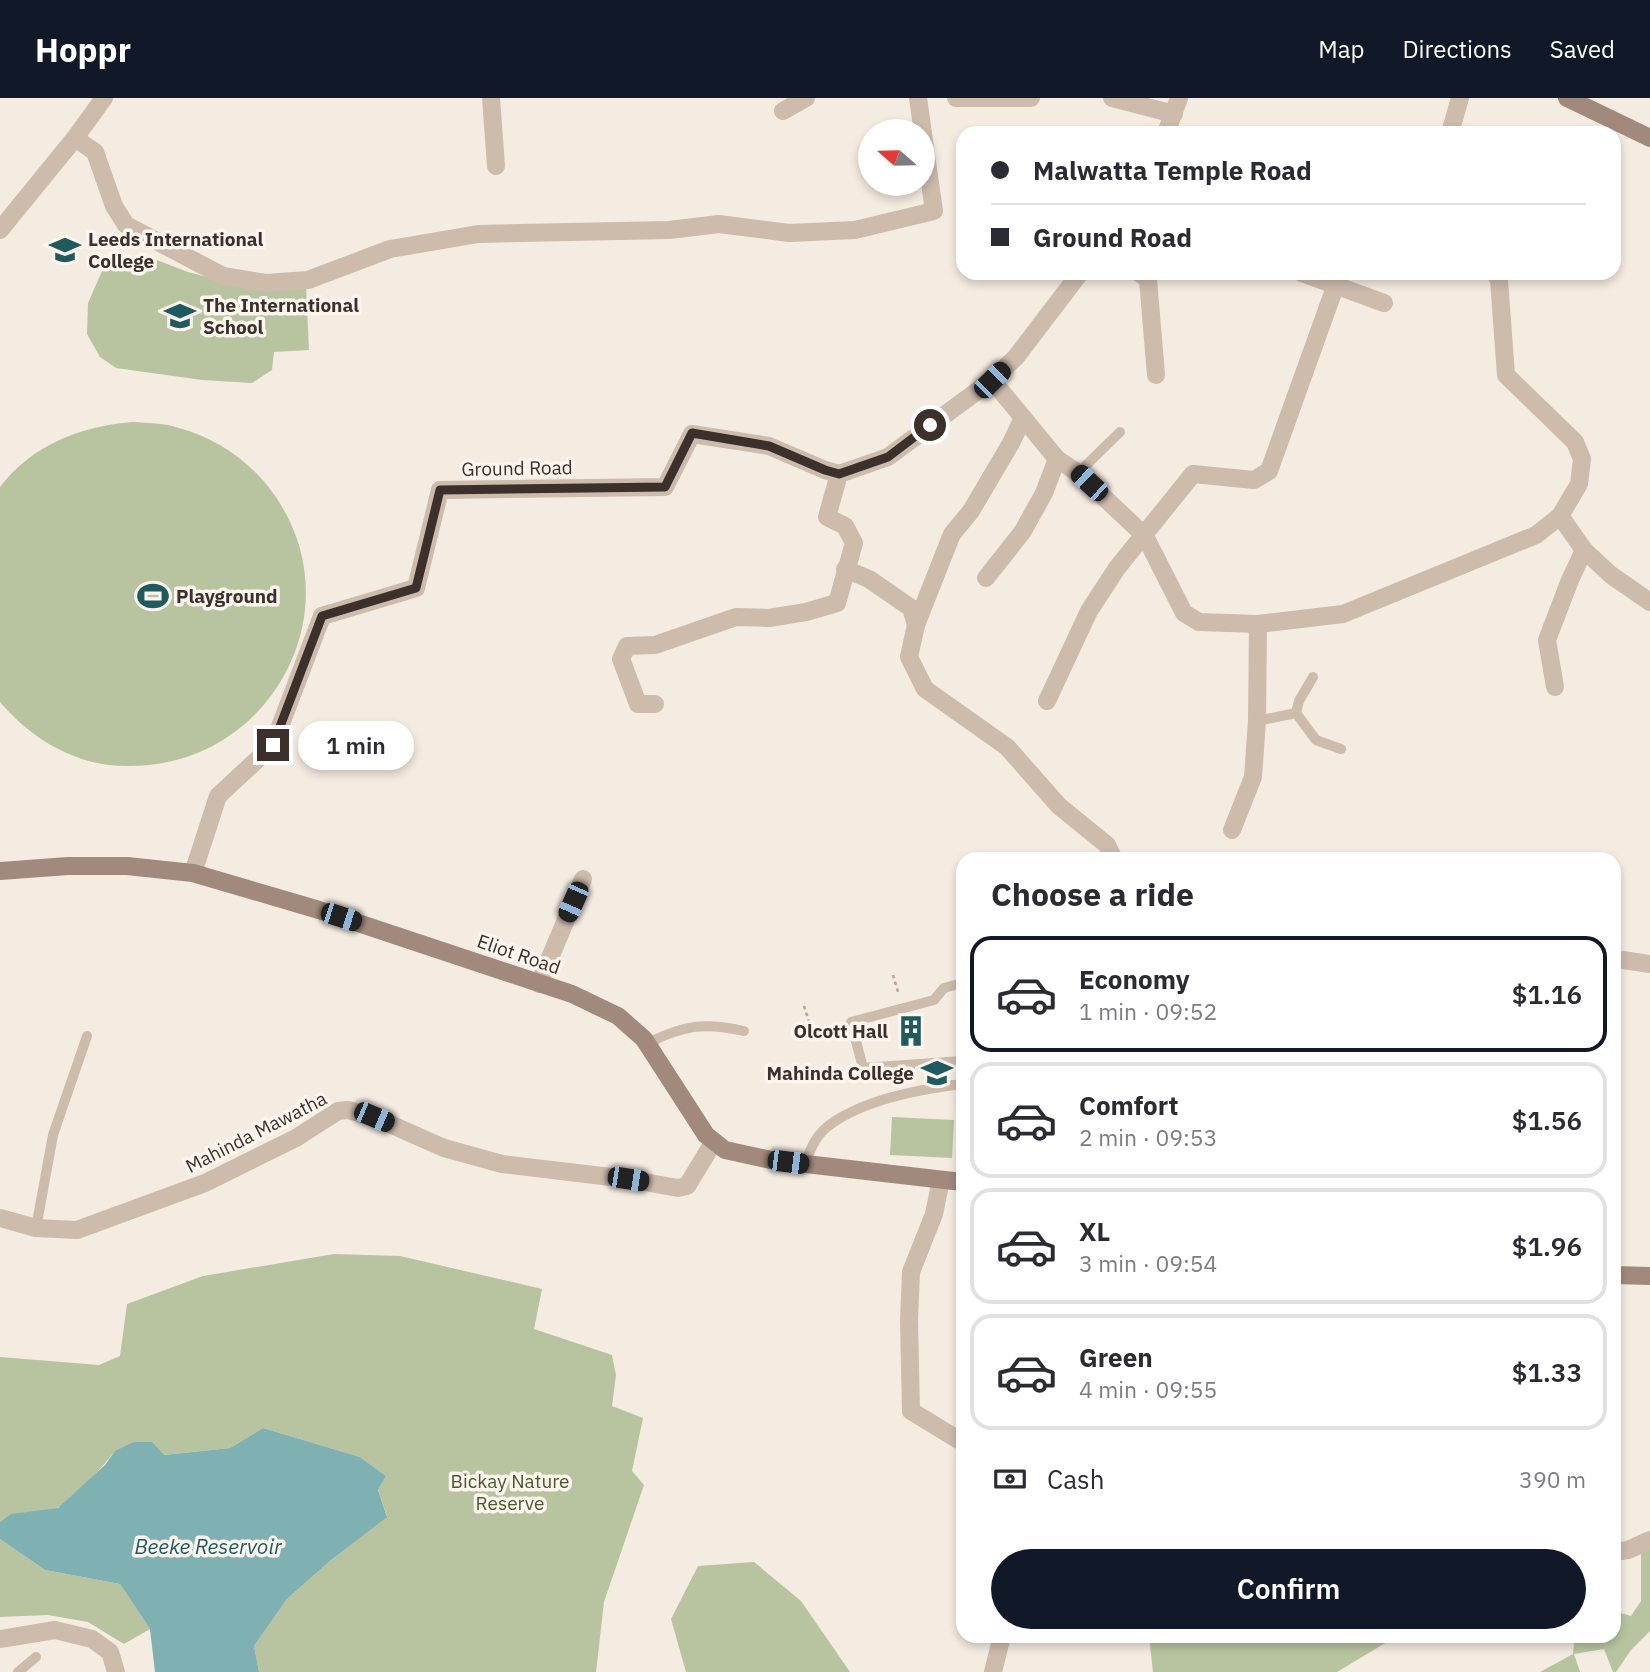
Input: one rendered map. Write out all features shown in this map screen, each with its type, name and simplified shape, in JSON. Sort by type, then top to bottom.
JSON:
[{"type":"street","points":[[0,230],[104,98]]},
{"type":"street","points":[[491,98],[496,166]]},
{"type":"street","points":[[783,111],[806,98]]},
{"type":"street","points":[[75,138],[95,152],[114,206],[126,225],[223,276],[266,283],[308,280],[390,249],[478,234],[669,230],[719,224],[789,233],[855,230],[934,211],[918,98]]},
{"type":"street","points":[[956,98],[1031,98]]},
{"type":"street","points":[[1112,98],[1176,106],[1169,126]]},
{"type":"street","points":[[1452,126],[1460,98]]},
{"type":"street","points":[[1567,98],[1650,138]]},
{"type":"street","points":[[655,704],[638,704],[621,659],[627,646],[654,645],[736,617],[769,618],[806,612],[837,603],[854,543],[845,526],[827,517],[839,474],[888,457],[992,380],[1016,357],[1075,280]]},
{"type":"street","points":[[1148,280],[1156,375]]},
{"type":"street","points":[[1318,280],[1384,303]]},
{"type":"street","points":[[992,380],[1057,459],[1078,473],[1145,536],[1184,612],[1199,622],[1258,624],[1343,614],[1536,535],[1560,516],[1579,484],[1582,459],[1576,442],[1506,375],[1499,280]]},
{"type":"street","points":[[1047,701],[1089,611],[1117,568],[1194,474],[1254,480],[1269,471],[1335,287]]},
{"type":"street","points":[[1023,418],[971,510],[952,534],[916,625],[909,657],[925,689],[1007,747],[1059,806],[1107,845],[1110,852]]},
{"type":"street","name":"Ground Road","points":[[193,873],[218,796],[273,745],[322,616],[416,588],[440,490],[665,487],[692,433],[769,446],[839,474]]},
{"type":"street","points":[[986,578],[1023,531],[1044,493],[1057,459]]},
{"type":"street","points":[[1560,516],[1584,550],[1611,575],[1650,602]]},
{"type":"street","points":[[1555,687],[1547,640],[1584,550]]},
{"type":"street","points":[[845,569],[869,579],[911,608],[916,625]]},
{"type":"street","points":[[1232,830],[1253,777],[1258,721],[1258,624]]},
{"type":"street","name":"Eliot Road","points":[[0,871],[115,866],[193,873],[319,909],[572,994],[618,1016],[648,1043],[713,1143]]},
{"type":"street","points":[[539,984],[583,879]]},
{"type":"street","points":[[1623,960],[1650,964]]},
{"type":"street","name":"Mahinda Mawatha","points":[[0,1218],[36,1228],[77,1230],[205,1183],[296,1138],[338,1111],[348,1110],[374,1117],[444,1148],[502,1164],[628,1179],[678,1188],[687,1186],[713,1143]]},
{"type":"street","points":[[713,1143],[725,1150],[771,1160],[956,1181]]},
{"type":"street","points":[[941,1180],[934,1214],[911,1272],[911,1411],[956,1438]]},
{"type":"street","points":[[1621,1275],[1650,1276]]},
{"type":"street","points":[[1621,1551],[1650,1540]]},
{"type":"street","points":[[0,1639],[55,1630],[92,1639],[110,1652],[116,1672]]},
{"type":"street","points":[[993,1672],[1004,1643]]},
{"type":"lane","points":[[1078,473],[1120,432]]},
{"type":"lane","points":[[1296,713],[1299,701],[1313,677]]},
{"type":"lane","points":[[1258,721],[1296,713]]},
{"type":"lane","points":[[1296,713],[1316,740],[1341,750]]},
{"type":"lane","points":[[956,985],[944,988],[934,1000],[851,1022],[863,1068],[956,1061]]},
{"type":"lane","points":[[648,1043],[674,1031],[699,1025],[744,1031]]},
{"type":"lane","points":[[36,1228],[53,1135],[87,1036]]},
{"type":"lane","points":[[805,1164],[817,1138],[828,1126],[851,1113],[892,1097],[956,1085]]},
{"type":"lane","points":[[18,1672],[36,1657]]},
{"type":"path","points":[[893,975],[903,1009]]},
{"type":"path","points":[[804,1006],[811,1031],[851,1022]]},
{"type":"green space","points":[[141,254],[188,272],[222,281],[306,286],[309,350],[274,352],[272,370],[252,383],[202,380],[116,368],[100,357],[87,334],[88,303],[103,269],[126,267]]},
{"type":"green space","name":"Playground","points":[[132,422],[168,425],[192,432],[228,450],[249,466],[267,485],[294,530],[305,578],[303,625],[288,669],[261,708],[225,738],[181,759],[129,766],[92,762],[57,749],[26,728],[0,702],[0,487],[27,460],[59,440],[94,428]]},
{"type":"green space","points":[[892,1117],[954,1120],[952,1158],[890,1155]]},
{"type":"green space","name":"Bickay Nature Reserve","points":[[334,1254],[400,1256],[542,1289],[534,1329],[612,1355],[616,1375],[612,1406],[643,1418],[632,1471],[644,1485],[604,1602],[596,1672],[259,1672],[254,1646],[287,1599],[387,1516],[378,1490],[386,1476],[360,1457],[263,1428],[230,1448],[163,1455],[115,1451],[63,1505],[49,1510],[21,1513],[0,1522],[0,1357],[99,1365],[120,1356],[127,1304],[203,1276]]},
{"type":"green space","points":[[0,1539],[45,1570],[120,1584],[150,1629],[124,1644],[88,1622],[48,1615],[0,1617]]},
{"type":"green space","points":[[1650,1540],[1650,1631],[1631,1650],[1616,1672],[1613,1672],[1604,1649],[1574,1654],[1580,1672],[1540,1672],[1573,1654],[1574,1643],[1621,1643],[1621,1613],[1631,1616],[1641,1601],[1641,1544]]},
{"type":"green space","points":[[754,1562],[801,1601],[850,1672],[686,1672],[671,1619],[698,1566]]},
{"type":"green space","points":[[1150,1643],[1385,1643],[1337,1672],[1153,1672]]},
{"type":"water","name":"Beeke Reservoir","points":[[263,1428],[360,1457],[386,1476],[378,1490],[387,1517],[331,1560],[287,1599],[254,1646],[259,1672],[155,1672],[150,1629],[120,1584],[45,1570],[0,1539],[0,1522],[11,1514],[58,1508],[105,1465],[115,1451],[134,1442],[152,1442],[164,1455],[230,1448]]},
{"type":"place","name":"Leeds International College","points":[[65,250]]},
{"type":"place","name":"The International School","points":[[180,316]]},
{"type":"place","name":"Playground","points":[[153,596]]},
{"type":"place","name":"Olcott Hall","points":[[911,1031]]},
{"type":"place","name":"Mahinda College","points":[[937,1073]]},
{"type":"route","points":[[273,745],[322,616],[416,588],[440,490],[665,487],[692,433],[769,446],[839,474],[888,457],[930,425]]}]
